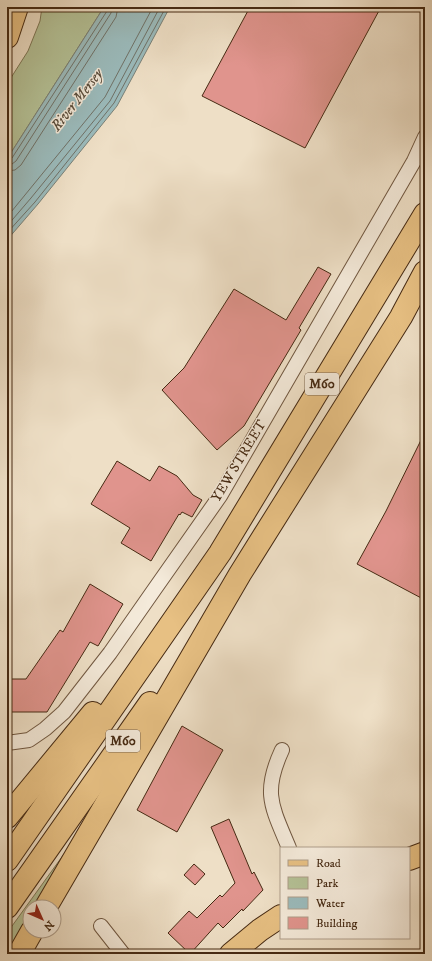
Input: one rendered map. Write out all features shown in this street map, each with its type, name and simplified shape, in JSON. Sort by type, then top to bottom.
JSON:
[{"type":"main road","points":[[7,37],[17,7]]},
{"type":"main road","name":"M60","points":[[7,860],[220,553],[425,214]]},
{"type":"main road","name":"M60","points":[[51,899],[240,574],[401,317],[425,272]]},
{"type":"main road","name":"M60","points":[[7,817],[89,718],[220,553]]},
{"type":"main road","name":"M60","points":[[7,907],[240,574]]},
{"type":"main road","points":[[410,859],[425,853]]},
{"type":"main road","points":[[234,953],[260,930],[280,917]]},
{"type":"main road","points":[[19,954],[27,939]]},
{"type":"street","name":"YEW STREET","points":[[7,743],[29,740],[45,729],[64,712],[110,653],[220,496],[414,161],[425,137]]},
{"type":"street","points":[[282,750],[275,766],[270,791],[273,809],[289,847]]},
{"type":"street","points":[[101,926],[123,954]]},
{"type":"green space","points":[[42,7],[104,7],[7,159],[7,84],[28,51],[40,21]]},
{"type":"green space","points":[[64,854],[39,899],[32,899]]},
{"type":"green space","points":[[22,912],[22,930],[8,954],[7,933]]},
{"type":"water","name":"River Mersey","points":[[104,7],[170,7],[117,106],[7,240],[7,159]]},
{"type":"building","points":[[250,7],[381,7],[305,148],[202,96]]},
{"type":"building","points":[[318,267],[331,274],[299,328],[301,330],[244,426],[217,450],[162,390],[184,368],[234,289],[286,320]]},
{"type":"building","points":[[425,432],[425,600],[357,564],[386,511]]},
{"type":"building","points":[[117,461],[150,481],[159,466],[177,476],[193,495],[202,500],[192,517],[182,512],[180,515],[179,514],[151,561],[121,543],[130,528],[91,504]]},
{"type":"building","points":[[90,584],[123,604],[98,646],[90,642],[47,712],[7,712],[7,679],[26,679],[60,630],[63,632]]},
{"type":"building","points":[[182,726],[223,750],[177,832],[137,810]]},
{"type":"building","points":[[229,819],[252,874],[254,872],[263,890],[243,911],[242,909],[223,928],[218,923],[190,954],[168,933],[189,911],[197,918],[220,895],[222,897],[235,883],[211,827]]},
{"type":"building","points":[[194,864],[205,874],[195,885],[184,875]]}]
